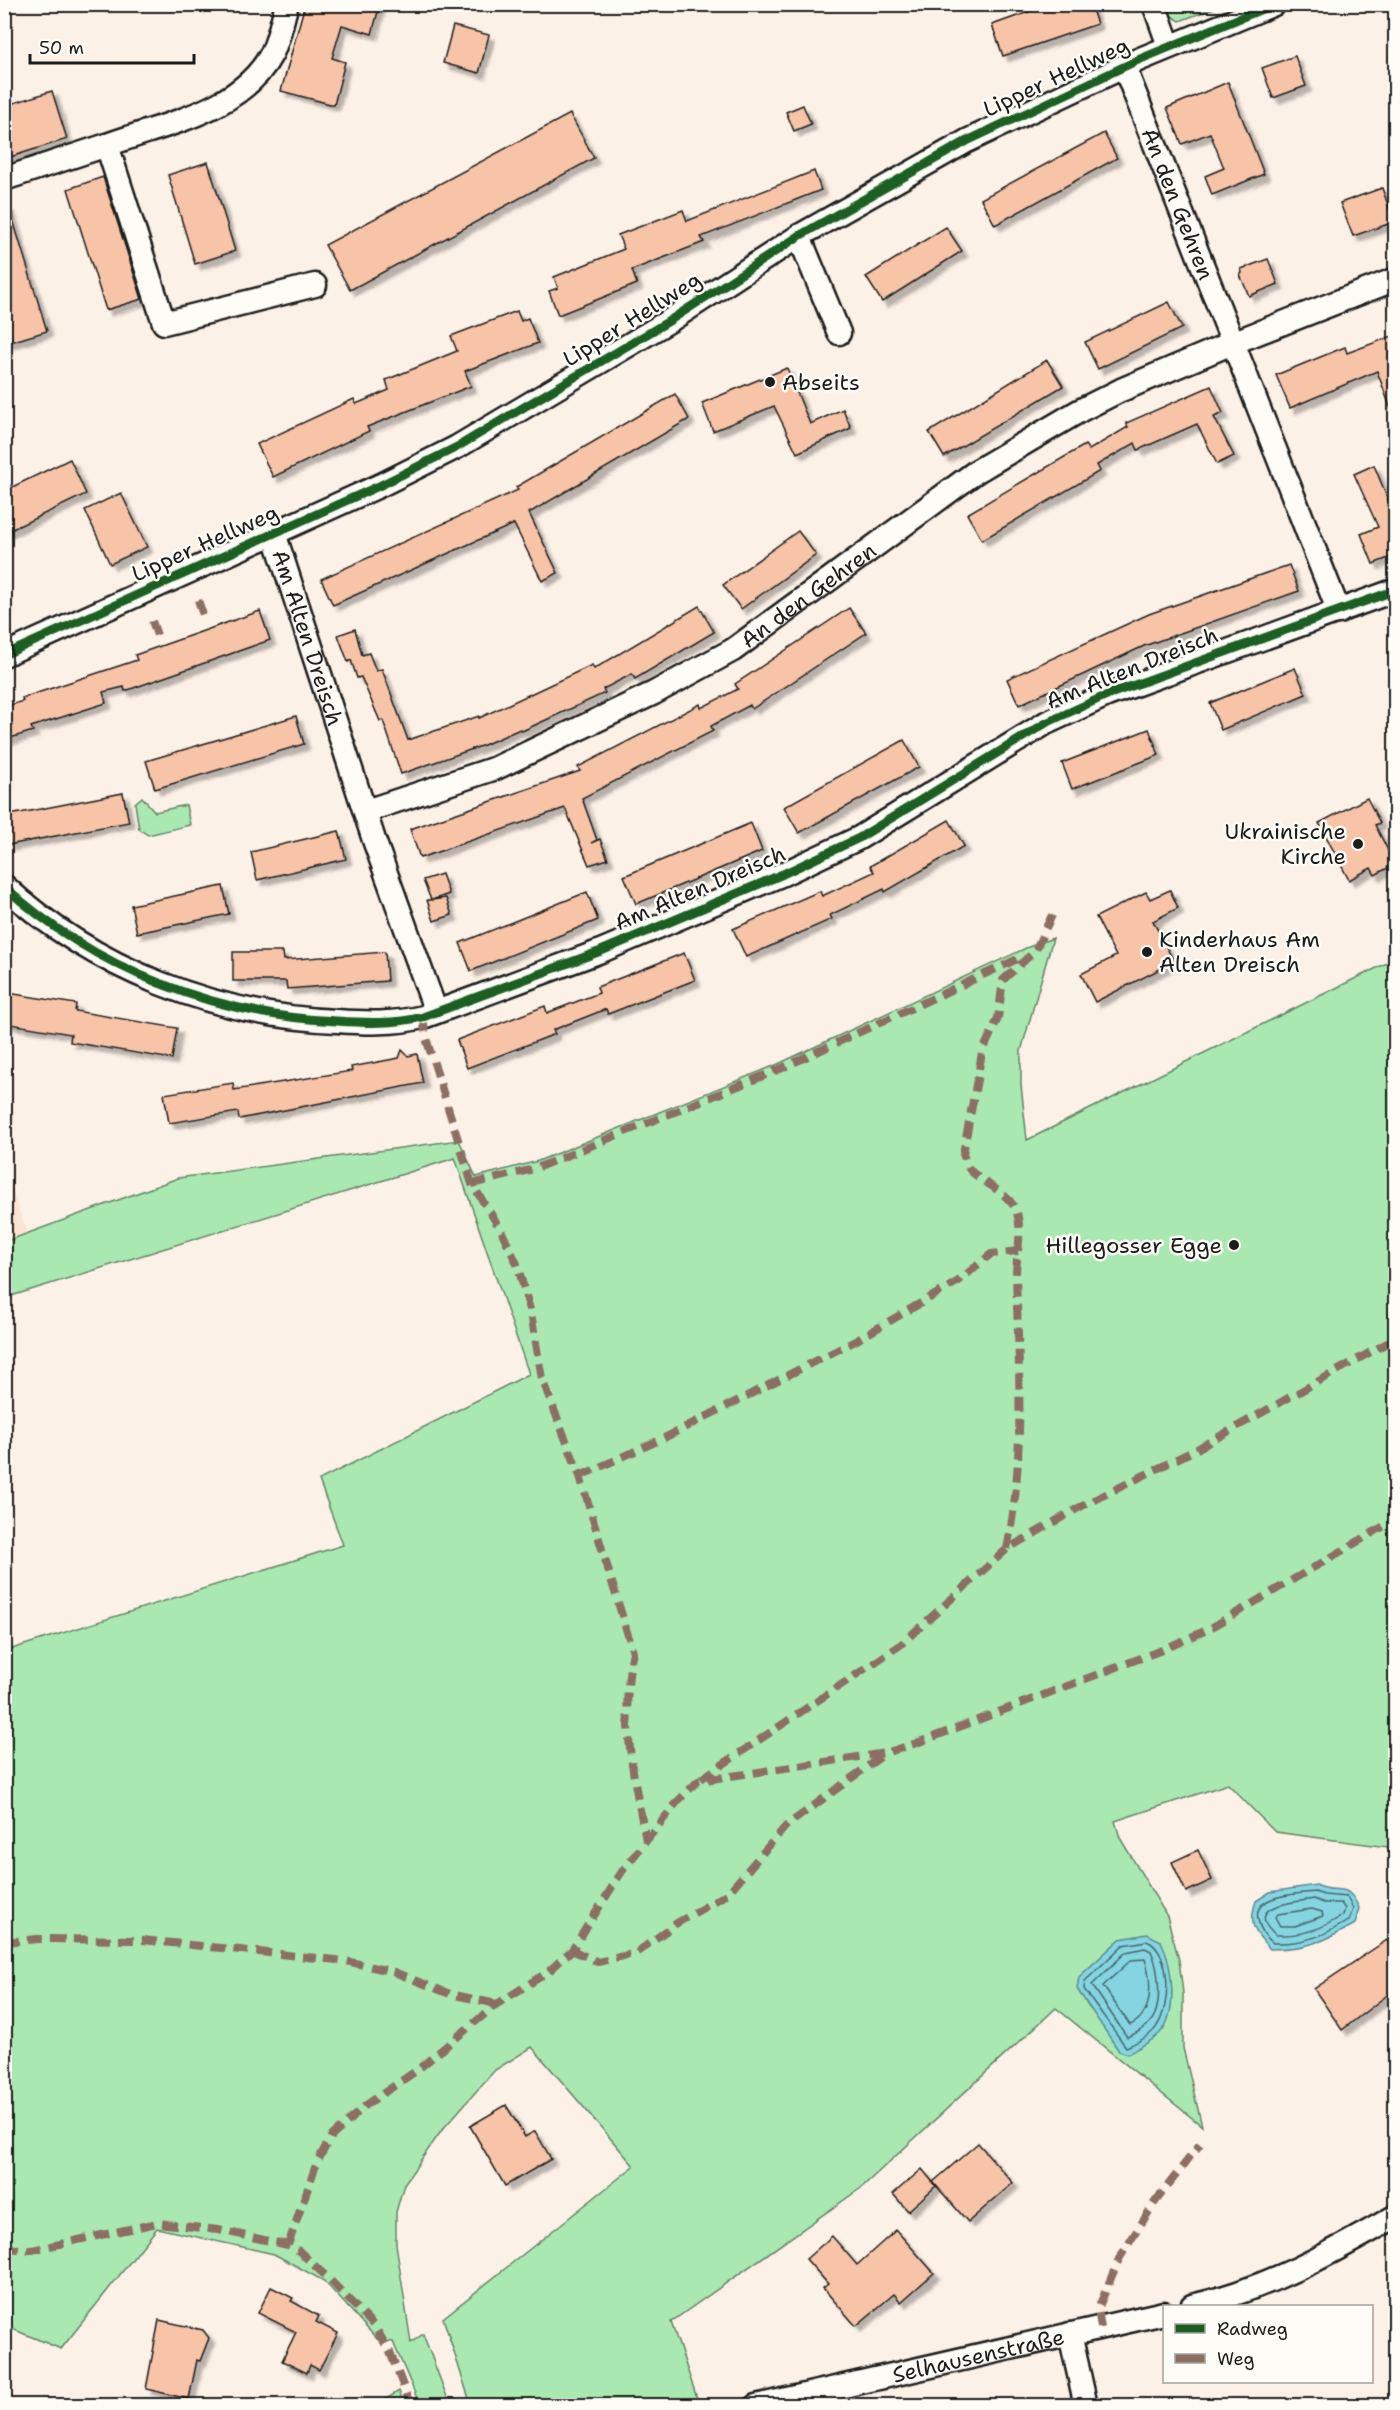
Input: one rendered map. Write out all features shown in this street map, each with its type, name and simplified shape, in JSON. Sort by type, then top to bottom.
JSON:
[{"type":"street","points":[[4,179],[226,102],[253,82],[272,52],[287,4]]},
{"type":"street","points":[[1154,4],[1169,46]]},
{"type":"street","name":"Lipper Hellweg","points":[[4,655],[381,485],[485,431],[669,321],[799,236],[967,141],[1124,66],[1274,4]]},
{"type":"street","name":"An den Gehren","points":[[1124,66],[1339,612]]},
{"type":"street","points":[[107,145],[164,323],[315,285]]},
{"type":"street","points":[[799,236],[840,333]]},
{"type":"street","name":"An den Gehren","points":[[366,811],[496,768],[654,693],[733,650],[949,491],[1005,453],[1121,390],[1232,343],[1395,279]]},
{"type":"street","name":"Am Alten Dreisch","points":[[274,533],[366,811],[436,1012]]},
{"type":"street","name":"Am Alten Dreisch","points":[[4,886],[40,916],[102,956],[199,998],[236,1008],[310,1020],[402,1022],[436,1012],[601,951],[783,874],[859,838],[1046,723],[1097,700],[1395,591]]},
{"type":"street","points":[[1200,2305],[1238,2295],[1277,2280],[1395,2216]]},
{"type":"street","name":"Selhausenstraße","points":[[756,2406],[1163,2313]]},
{"type":"street","points":[[1070,2334],[1086,2406]]},
{"type":"shaded area","points":[[4,1169],[28,1234],[5,1242],[4,1242]]},
{"type":"green space","points":[[1163,5],[1222,5],[1180,21],[1166,13]]},
{"type":"green space","points":[[142,797],[155,812],[186,805],[190,825],[148,835],[139,829],[135,803]]},
{"type":"green space","points":[[1053,938],[1021,1051],[1021,1085],[1027,1140],[1395,959],[1395,1848],[1275,1832],[1228,1784],[1115,1821],[1120,1838],[1167,1916],[1179,1960],[1183,1993],[1183,2048],[1202,2126],[1056,2008],[861,2188],[671,2322],[697,2398],[661,2406],[471,2405],[443,2318],[634,2166],[532,2047],[495,2070],[442,2130],[404,2184],[396,2212],[396,2244],[411,2343],[423,2334],[450,2405],[420,2405],[393,2342],[378,2340],[324,2281],[274,2254],[157,2228],[61,2349],[5,2326],[5,1651],[343,1545],[319,1480],[529,1374],[455,1158],[5,1298],[4,1242],[178,1178],[459,1140],[476,1177],[538,1161],[776,1065],[1026,948]]},
{"type":"green space","points":[[399,2391],[404,2405],[376,2405]]},
{"type":"water","points":[[1316,1885],[1346,1891],[1350,1894],[1359,1908],[1355,1924],[1334,1936],[1305,1946],[1270,1949],[1254,1927],[1253,1916],[1256,1901],[1270,1892]]},
{"type":"water","points":[[1147,1934],[1161,1941],[1165,1951],[1171,1975],[1172,2001],[1166,2024],[1160,2033],[1128,2054],[1119,2051],[1077,1989],[1079,1977],[1120,1939]]},
{"type":"building","points":[[305,4],[380,4],[372,34],[342,25],[332,58],[345,62],[334,105],[281,91]]},
{"type":"building","points":[[1051,4],[1090,4],[1097,24],[1003,56],[992,25]]},
{"type":"building","points":[[453,26],[489,35],[479,73],[443,63]]},
{"type":"building","points":[[1295,56],[1306,86],[1273,98],[1262,68]]},
{"type":"building","points":[[1228,82],[1264,174],[1212,195],[1205,176],[1224,168],[1210,133],[1182,144],[1167,108]]},
{"type":"building","points":[[52,91],[67,139],[4,159],[4,106]]},
{"type":"building","points":[[803,105],[811,124],[794,131],[786,112]]},
{"type":"building","points":[[570,114],[594,158],[350,290],[325,245]]},
{"type":"building","points":[[1104,133],[1117,158],[995,225],[981,199]]},
{"type":"building","points":[[208,162],[235,251],[195,264],[168,175]]},
{"type":"building","points":[[814,171],[821,190],[701,237],[704,242],[632,270],[637,284],[558,315],[549,291],[558,288],[554,277],[624,249],[618,235],[683,210],[687,221]]},
{"type":"building","points":[[103,177],[142,299],[106,310],[68,189]]},
{"type":"building","points":[[1382,188],[1394,222],[1353,236],[1340,203]]},
{"type":"building","points":[[9,207],[47,331],[4,344],[4,208]]},
{"type":"building","points":[[946,227],[962,251],[882,302],[866,277]]},
{"type":"building","points":[[1268,259],[1278,284],[1249,296],[1240,275],[1241,269]]},
{"type":"building","points":[[1169,302],[1182,328],[1098,369],[1085,342]]},
{"type":"building","points":[[517,311],[521,321],[528,318],[538,343],[465,371],[471,386],[367,427],[369,431],[273,477],[257,444],[354,399],[356,404],[389,390],[386,380],[457,351],[451,336]]},
{"type":"building","points":[[1395,335],[1395,414],[1393,415],[1377,371],[1290,408],[1276,375],[1345,347],[1347,353]]},
{"type":"building","points":[[1047,360],[1063,386],[944,457],[929,432]]},
{"type":"building","points":[[787,368],[810,424],[843,409],[851,428],[797,453],[774,406],[713,431],[702,403]]},
{"type":"building","points":[[1211,386],[1223,413],[1214,417],[1234,456],[1217,464],[1197,424],[1138,450],[1135,443],[1097,465],[1100,471],[982,540],[967,514],[1085,445],[1089,450],[1128,427],[1126,423]]},
{"type":"building","points":[[675,394],[689,419],[529,513],[558,573],[542,581],[514,524],[333,605],[321,579],[518,490],[516,487]]},
{"type":"building","points":[[70,459],[86,494],[4,533],[4,491]]},
{"type":"building","points":[[1374,465],[1395,517],[1395,568],[1391,557],[1373,564],[1361,534],[1378,527],[1354,474]]},
{"type":"building","points":[[121,493],[147,547],[110,564],[85,510]]},
{"type":"building","points":[[798,531],[816,555],[741,609],[723,585]]},
{"type":"building","points":[[1289,565],[1299,591],[1144,646],[1019,705],[1007,679],[1149,614]]},
{"type":"building","points":[[699,606],[714,632],[635,679],[632,674],[603,689],[605,693],[522,731],[520,729],[484,745],[401,774],[383,720],[380,721],[361,677],[357,678],[351,660],[348,662],[338,635],[355,629],[362,655],[369,653],[376,671],[382,669],[408,740],[479,716],[479,718],[592,665],[594,669]]},
{"type":"building","points":[[849,608],[866,633],[752,709],[750,705],[711,726],[713,731],[582,798],[597,840],[591,843],[600,839],[608,859],[589,865],[565,808],[420,858],[410,829],[580,771],[578,767],[700,704],[701,708],[738,689],[735,684]]},
{"type":"building","points":[[260,611],[270,640],[125,691],[124,687],[103,692],[106,703],[31,727],[33,731],[4,740],[4,707],[23,701],[22,698],[137,660],[135,655]]},
{"type":"building","points":[[1295,668],[1306,694],[1221,730],[1210,703]]},
{"type":"building","points":[[296,716],[304,744],[155,789],[146,761]]},
{"type":"building","points":[[1149,729],[1159,755],[1072,789],[1062,763]]},
{"type":"building","points":[[904,740],[919,767],[799,833],[784,807]]},
{"type":"building","points":[[123,793],[129,822],[8,845],[4,816]]},
{"type":"building","name":"Ukrainische Kirche","points":[[1367,798],[1380,823],[1375,825],[1395,864],[1375,875],[1371,868],[1349,880],[1319,823]]},
{"type":"building","points":[[949,820],[964,846],[885,892],[884,889],[830,915],[832,919],[746,957],[733,929],[820,891],[822,896],[874,872],[870,866]]},
{"type":"building","points":[[751,823],[762,851],[636,904],[624,876]]},
{"type":"building","points":[[339,831],[346,859],[257,880],[251,852]]},
{"type":"building","points":[[442,874],[449,894],[432,900],[446,898],[452,915],[434,921],[427,900],[431,900],[423,880]]},
{"type":"building","points":[[223,886],[229,914],[137,933],[131,905]]},
{"type":"building","name":"Kinderhaus Am Alten Dreisch","points":[[1170,890],[1178,908],[1153,921],[1174,962],[1095,1002],[1081,974],[1116,956],[1096,917],[1146,892],[1150,899]]},
{"type":"building","points":[[587,892],[598,920],[471,971],[460,943]]},
{"type":"building","points":[[233,952],[283,952],[284,960],[385,952],[387,981],[287,989],[286,981],[233,981]]},
{"type":"building","points":[[684,953],[695,980],[608,1014],[606,1009],[553,1030],[555,1034],[467,1068],[457,1040],[545,1006],[547,1013],[599,993],[597,987]]},
{"type":"building","points":[[8,993],[76,1004],[75,1011],[177,1028],[172,1059],[70,1042],[71,1034],[4,1023]]},
{"type":"building","points":[[402,1050],[408,1056],[417,1054],[423,1083],[239,1119],[238,1112],[169,1123],[164,1094],[233,1083],[234,1090],[352,1071],[351,1067],[399,1058]]},
{"type":"building","points":[[1198,1850],[1212,1880],[1186,1892],[1172,1862]]},
{"type":"building","points":[[1387,1940],[1395,1952],[1395,1989],[1342,2030],[1314,1989]]},
{"type":"building","points":[[506,2105],[525,2137],[535,2131],[551,2159],[505,2186],[470,2126]]},
{"type":"building","points":[[978,2143],[1013,2183],[968,2222],[933,2182]]},
{"type":"building","points":[[922,2169],[936,2186],[908,2211],[893,2194]]},
{"type":"building","points":[[896,2230],[934,2273],[901,2302],[894,2294],[856,2326],[823,2288],[828,2284],[806,2259],[832,2236],[857,2265]]},
{"type":"building","points":[[271,2287],[293,2298],[291,2301],[319,2316],[316,2322],[338,2333],[319,2370],[310,2365],[307,2373],[282,2361],[296,2332],[258,2313]]},
{"type":"building","points":[[159,2320],[203,2330],[209,2338],[200,2361],[197,2360],[189,2399],[146,2389]]},
{"type":"marked path","points":[[198,600],[205,621]]},
{"type":"marked path","points":[[152,621],[158,638]]},
{"type":"marked path","points":[[1007,1549],[1013,1515],[1019,1448],[1016,1276],[1019,1221],[1014,1206],[1009,1200],[970,1170],[963,1154],[982,1053],[998,1018],[1003,980],[1035,951],[1053,913]]},
{"type":"marked path","points":[[472,1184],[534,1169],[780,1069],[1024,956]]},
{"type":"marked path","points":[[423,1017],[426,1038],[472,1184],[501,1230],[517,1264],[531,1313],[542,1379],[580,1476],[633,1652],[627,1699],[628,1722],[633,1770],[646,1840]]},
{"type":"marked path","points":[[580,1476],[666,1437],[857,1340],[957,1282],[991,1254],[1018,1251]]},
{"type":"marked path","points":[[701,1779],[899,1646],[1007,1549],[1082,1506],[1195,1450],[1396,1338]]},
{"type":"marked path","points":[[288,2245],[317,2162],[331,2137],[366,2105],[416,2071],[497,2004],[548,1972],[572,1950],[623,1870],[678,1801],[698,1781],[885,1753],[917,1743],[1162,1650],[1209,1629],[1396,1519]]},
{"type":"marked path","points":[[572,1950],[598,1962],[636,1953],[677,1923],[727,1894],[786,1826],[883,1755]]},
{"type":"marked path","points":[[4,1942],[37,1939],[143,1940],[346,1961],[394,1972],[450,1994],[497,2004]]},
{"type":"marked path","points":[[1101,2328],[1098,2309],[1119,2259],[1155,2202],[1200,2144]]},
{"type":"marked path","points":[[4,2248],[32,2250],[157,2223],[219,2230],[288,2245],[299,2251],[329,2279],[375,2327],[390,2352],[411,2406]]},
{"type":"cycle path","points":[[4,655],[381,485],[457,447],[669,321],[799,236],[967,141],[1138,60],[1274,4]]},
{"type":"cycle path","points":[[4,886],[39,915],[77,941],[117,964],[158,983],[202,998],[291,1017],[337,1021],[391,1022],[423,1017],[601,951],[783,874],[859,838],[1046,723],[1107,695],[1396,590]]},
{"type":"place","name":"Abseits","points":[[770,382]]},
{"type":"place","name":"Ukrainische Kirche","points":[[1358,844]]},
{"type":"place","name":"Kinderhaus Am Alten Dreisch","points":[[1147,952]]},
{"type":"place","name":"Hillegosser Egge","points":[[1234,1245]]}]
